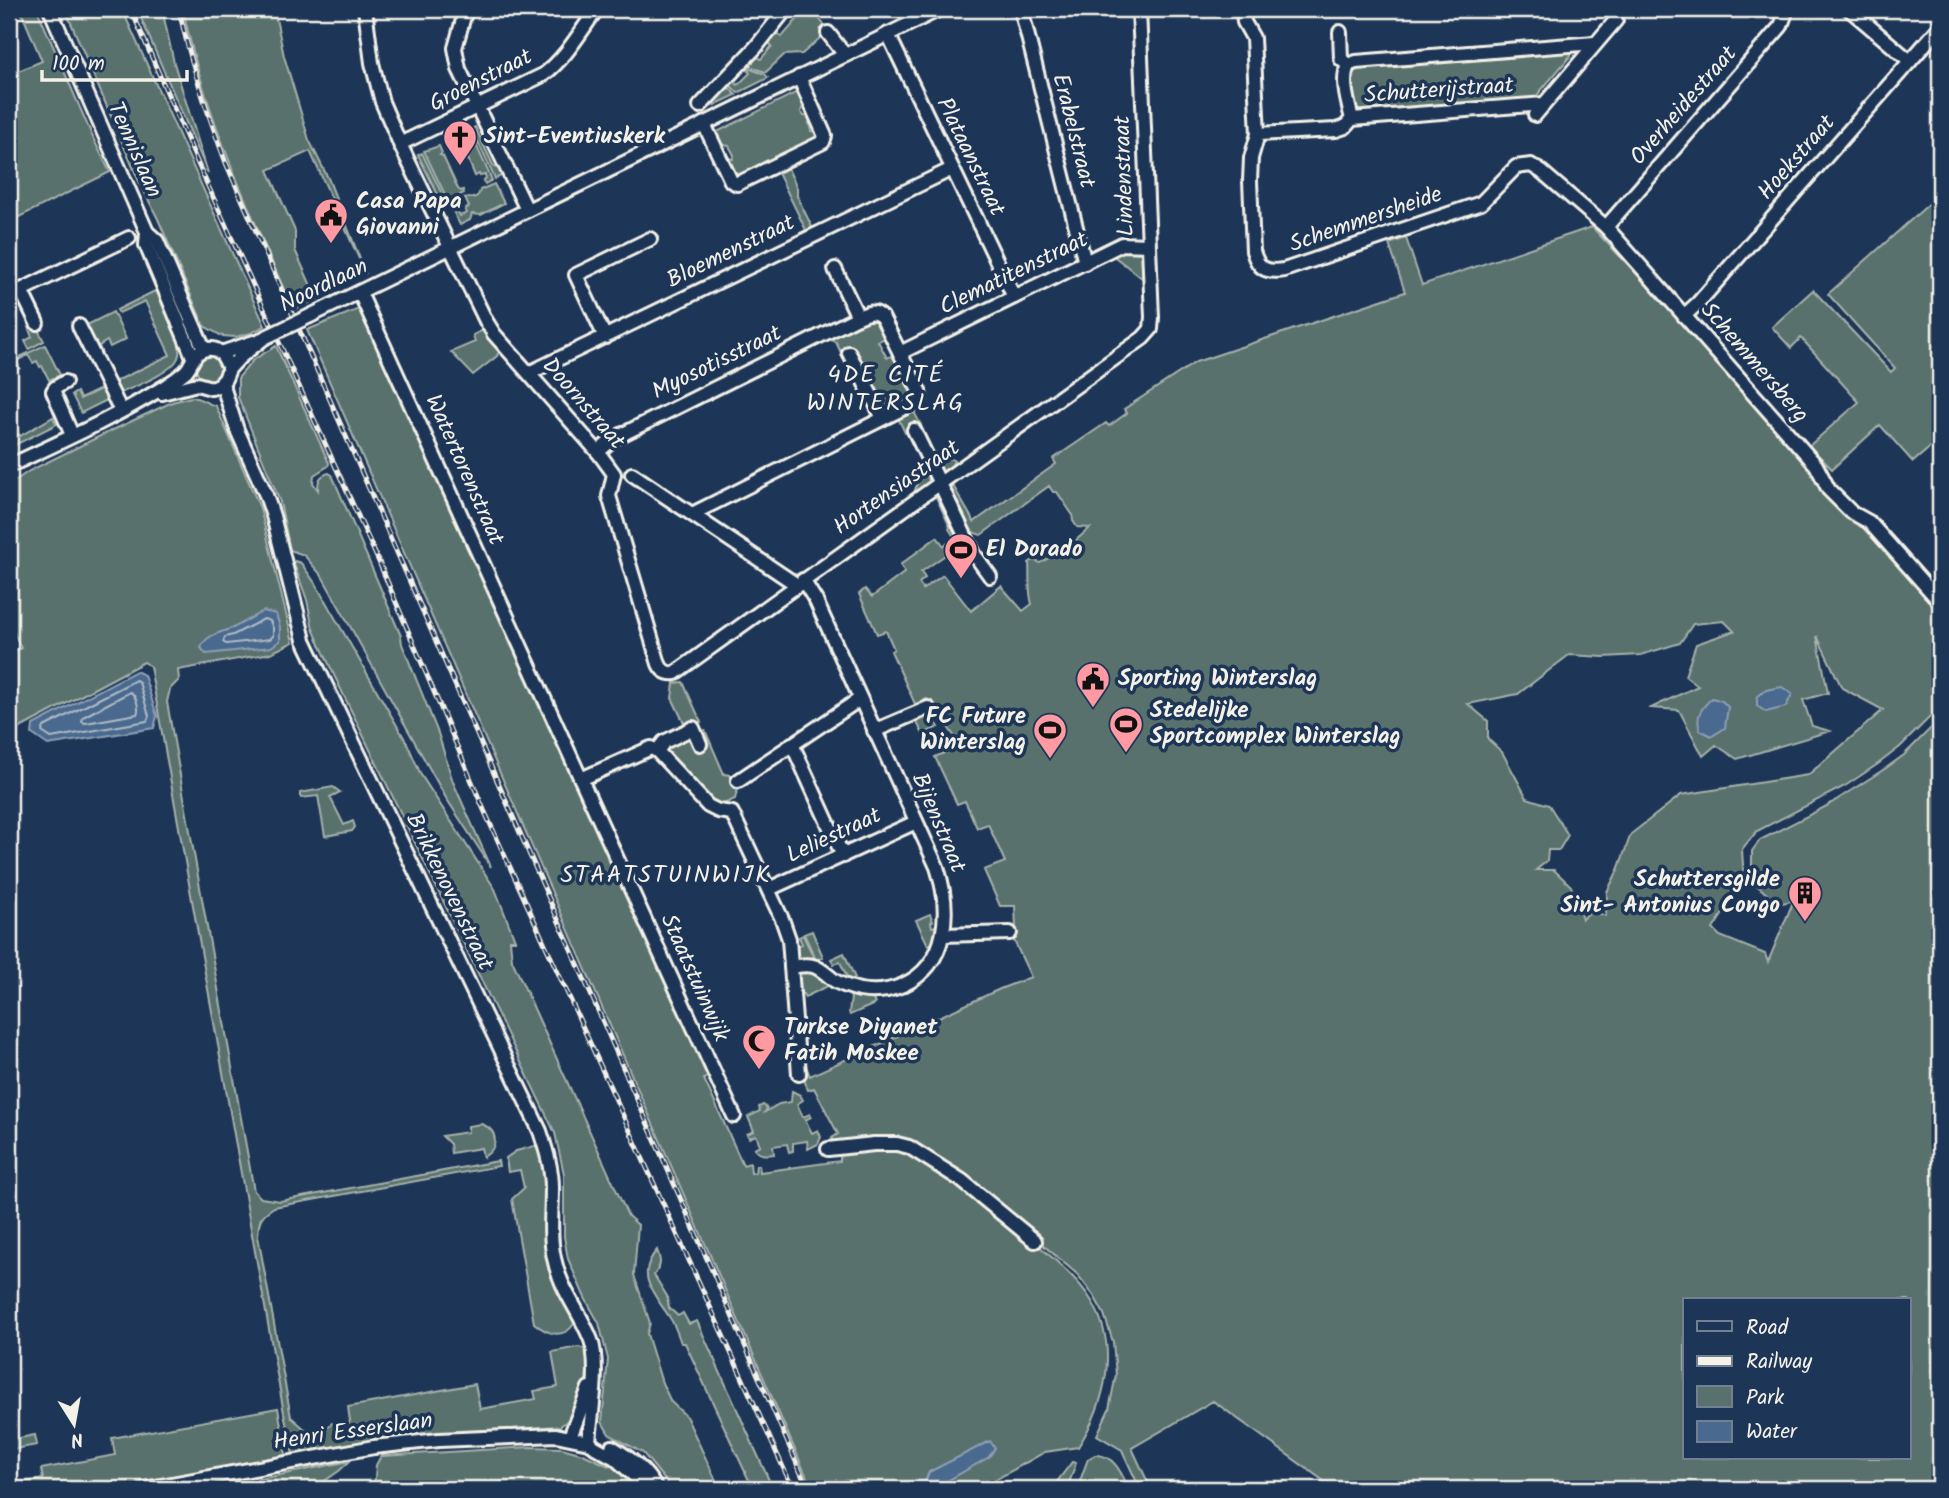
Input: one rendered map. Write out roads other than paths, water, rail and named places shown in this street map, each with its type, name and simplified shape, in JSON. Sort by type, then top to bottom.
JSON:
[{"type":"street","name":"Tennislaan","points":[[50,9],[147,232],[157,241],[195,358]]},
{"type":"street","name":"Doornstraat","points":[[365,9],[372,63],[382,102],[494,334],[598,452],[614,474],[609,496],[659,664],[666,673],[675,673]]},
{"type":"street","points":[[466,9],[457,40],[459,69],[527,210]]},
{"type":"street","name":"Groenstraat","points":[[400,144],[549,70],[565,54],[597,9]]},
{"type":"street","points":[[699,106],[755,47],[786,9]]},
{"type":"street","name":"Noordlaan","points":[[221,354],[264,338],[360,293],[940,9]]},
{"type":"street","name":"Erabelstraat","points":[[1021,9],[1084,263]]},
{"type":"street","name":"Lindenstraat","points":[[1139,9],[1152,317],[1151,329],[1143,338]]},
{"type":"street","name":"Schemmersheide","points":[[1243,9],[1244,22],[1254,38],[1258,134],[1251,158],[1250,181],[1253,251],[1261,267],[1272,272],[1284,270],[1481,203],[1511,171],[1523,164]]},
{"type":"street","points":[[1535,115],[1616,20],[1615,9]]},
{"type":"street","name":"Overheidestraat","points":[[1606,228],[1781,26],[1785,9]]},
{"type":"street","points":[[1849,9],[1910,61]]},
{"type":"street","name":"Hoekstraat","points":[[1684,316],[1940,27]]},
{"type":"street","points":[[1340,32],[1341,59],[1348,65]]},
{"type":"street","points":[[828,33],[845,55]]},
{"type":"street","name":"Plataanstraat","points":[[888,34],[1014,297]]},
{"type":"street","points":[[1352,119],[1345,70],[1348,65],[1356,62],[1595,43]]},
{"type":"street","points":[[704,124],[732,181],[737,184],[823,142],[825,136],[799,77]]},
{"type":"street","name":"Schutterijstraat","points":[[1258,134],[1336,130],[1345,127],[1352,119],[1544,104]]},
{"type":"street","name":"Schemmersberg","points":[[1523,164],[1531,165],[1542,172],[1606,228],[1816,465],[1829,490],[1851,512],[1868,522],[1940,601]]},
{"type":"street","name":"Bloemenstraat","points":[[529,373],[952,169]]},
{"type":"street","points":[[37,323],[15,293],[130,238]]},
{"type":"street","points":[[605,337],[576,275],[649,239]]},
{"type":"street","name":"Clematitenstraat","points":[[900,353],[1122,244],[1148,245]]},
{"type":"street","points":[[692,514],[920,398],[882,317],[871,311],[858,317],[835,269]]},
{"type":"street","name":"Watertorenstraat","points":[[360,293],[529,666]]},
{"type":"street","name":"Myosotisstraat","points":[[598,452],[617,436],[858,317]]},
{"type":"street","points":[[79,326],[121,411]]},
{"type":"street","name":"Noordlaan","points":[[216,385],[240,356],[264,338]]},
{"type":"street","name":"Hortensiastraat","points":[[675,673],[1143,338]]},
{"type":"street","points":[[9,467],[145,399],[175,380],[195,358],[216,349],[229,369]]},
{"type":"street","points":[[849,353],[883,418]]},
{"type":"street","points":[[195,358],[192,379],[204,387],[216,385]]},
{"type":"street","points":[[65,383],[55,387],[53,391],[72,435]]},
{"type":"street","points":[[145,399],[197,384]]},
{"type":"street","name":"Brikkenovenstraat","points":[[216,385],[266,495],[304,640],[540,1131],[550,1163],[551,1240],[554,1259],[562,1286],[591,1340],[595,1359],[589,1442]]},
{"type":"street","name":"Hortensiastraat","points":[[914,430],[974,554],[990,576]]},
{"type":"street","name":"Bijenstraat","points":[[632,474],[800,582],[816,601],[937,867],[945,904],[943,935],[940,947],[929,965],[911,981],[894,989],[876,992],[839,983],[811,965],[791,967]]},
{"type":"street","name":"Staatstuinwijk","points":[[529,666],[734,1116]]},
{"type":"street","points":[[738,781],[860,699]]},
{"type":"street","points":[[874,731],[928,708]]},
{"type":"street","points":[[657,751],[664,742],[694,728],[700,744]]},
{"type":"street","points":[[792,744],[843,856]]},
{"type":"street","points":[[581,779],[651,748],[657,751],[708,806],[732,813],[769,889],[789,939],[799,1074]]},
{"type":"street","name":"Leliestraat","points":[[769,889],[916,822]]},
{"type":"street","points":[[943,935],[1010,933]]},
{"type":"street","points":[[828,1149],[874,1144],[909,1147],[961,1180],[1035,1241]]},
{"type":"street","name":"Brikkenovenstraat","points":[[570,1437],[594,1376]]},
{"type":"street","name":"Henri Esserslaan","points":[[144,1489],[374,1447],[439,1440],[556,1434],[589,1442],[600,1440],[645,1472],[657,1489]]},
{"type":"street","points":[[589,1442],[615,1458],[649,1489]]},
{"type":"water","points":[[263,611],[276,614],[280,627],[280,641],[271,647],[206,654],[201,648],[210,637]]},
{"type":"water","points":[[136,671],[144,675],[157,716],[154,728],[48,745],[32,734],[33,725]]},
{"type":"water","points":[[1782,687],[1792,694],[1786,707],[1766,712],[1757,706],[1757,697],[1766,690]]},
{"type":"water","points":[[1712,698],[1722,701],[1728,707],[1725,728],[1712,736],[1700,730],[1698,720],[1702,708]]},
{"type":"water","points":[[990,1441],[995,1448],[989,1457],[933,1489],[922,1489],[929,1472]]},
{"type":"railway","points":[[131,9],[198,164],[379,562],[484,810],[793,1489]]},
{"type":"railway","points":[[179,9],[188,48],[226,163],[808,1489]]},
{"type":"place","name":"Sint-Eventiuskerk","points":[[460,167]]},
{"type":"place","name":"Casa Papa Giovanni","points":[[331,245]]},
{"type":"place","name":"El Dorado","points":[[961,580]]},
{"type":"place","name":"Sporting Winterslag","points":[[1093,709]]},
{"type":"place","name":"Stedelijke Sportcomplex Winterslag","points":[[1126,754]]},
{"type":"place","name":"FC Future Winterslag","points":[[1050,760]]},
{"type":"place","name":"Schuttersgilde Sint- Antonius Congo","points":[[1805,923]]},
{"type":"place","name":"Turkse Diyanet Fatih Moskee","points":[[759,1071]]},
{"type":"district","name":"4DE CITÉ WINTERSLAG","points":[[886,389]]},
{"type":"district","name":"STAATSTUINWIJK","points":[[666,875]]}]
